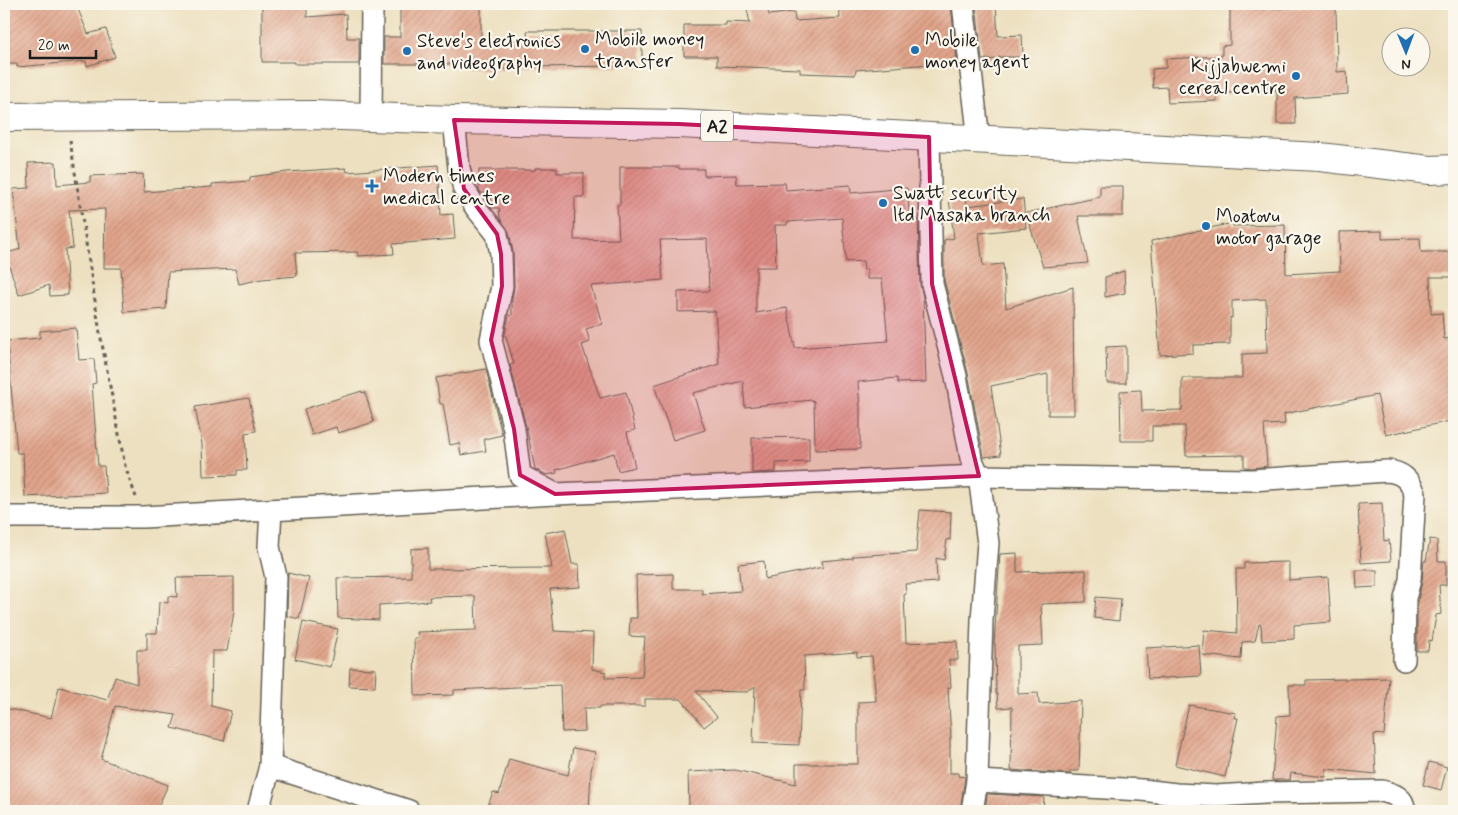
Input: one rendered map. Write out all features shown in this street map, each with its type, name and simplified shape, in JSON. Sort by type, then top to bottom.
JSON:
[{"type":"highway","name":"A2","points":[[4,117],[313,115],[454,120],[679,124],[1320,156],[1442,169],[1454,180]]},
{"type":"street","points":[[371,116],[372,4]]},
{"type":"street","points":[[963,4],[979,140]]},
{"type":"street","points":[[454,120],[459,168],[464,189],[476,208],[497,234],[501,254],[502,286],[491,340],[514,428],[520,475],[555,494]]},
{"type":"street","points":[[929,137],[932,284],[956,376],[971,458],[979,476],[988,543],[982,620],[977,781],[972,811]]},
{"type":"street","points":[[4,517],[143,517],[555,494],[979,476],[1252,480],[1387,471],[1402,475],[1412,486],[1415,494],[1410,580],[1404,598],[1404,660]]},
{"type":"street","points":[[258,811],[270,766],[276,578],[269,547],[271,510]]},
{"type":"street","points":[[270,766],[409,811]]},
{"type":"street","points":[[977,781],[1216,796],[1382,791],[1397,795],[1404,806],[1404,811]]},
{"type":"path","points":[[66,117],[100,333],[125,466],[143,517]]},
{"type":"highlighted area","points":[[454,120],[679,124],[929,137],[932,284],[979,476],[555,494],[520,475],[514,429],[491,340],[502,286],[501,254],[497,234],[464,189]]},
{"type":"building","points":[[4,4],[76,4],[88,34],[106,29],[115,57],[87,66],[86,61],[17,67],[17,64],[4,64]]},
{"type":"building","points":[[262,4],[307,6],[307,17],[346,14],[347,38],[359,38],[359,64],[262,62]]},
{"type":"building","points":[[400,4],[481,4],[481,41],[528,40],[527,31],[642,31],[642,66],[464,69],[464,64],[384,64],[384,37],[400,37]]},
{"type":"building","points":[[746,4],[767,4],[769,15],[794,12],[795,21],[840,18],[839,8],[859,6],[859,4],[951,4],[957,62],[856,70],[855,75],[800,73],[800,69],[717,66],[717,56],[684,56],[684,25],[726,25],[726,22],[750,23]]},
{"type":"building","points":[[976,4],[996,4],[998,36],[1022,35],[1023,57],[999,57],[999,59],[982,60]]},
{"type":"building","points":[[1230,4],[1260,4],[1260,9],[1315,7],[1315,4],[1336,4],[1337,72],[1347,71],[1348,94],[1295,98],[1296,124],[1277,124],[1276,89],[1216,94],[1217,101],[1168,103],[1167,87],[1153,88],[1152,69],[1166,68],[1166,59],[1222,56],[1222,46],[1230,45]]},
{"type":"building","points":[[56,162],[57,185],[90,182],[90,176],[143,174],[144,192],[212,187],[212,184],[250,181],[250,177],[287,172],[346,168],[347,172],[438,165],[441,215],[453,214],[455,239],[393,244],[394,254],[358,256],[358,252],[295,253],[297,276],[262,279],[239,284],[235,269],[168,272],[166,309],[124,312],[121,268],[104,268],[105,209],[69,210],[73,248],[65,249],[68,295],[50,296],[49,285],[19,295],[5,254],[20,249],[13,189],[29,188],[28,163]]},
{"type":"building","points":[[620,167],[704,169],[704,176],[736,175],[737,184],[785,183],[786,190],[850,185],[851,193],[907,188],[910,221],[918,220],[926,382],[898,383],[897,378],[858,382],[860,449],[815,450],[814,401],[745,407],[743,381],[693,393],[705,430],[673,440],[654,385],[719,364],[715,311],[678,312],[678,292],[709,291],[707,239],[660,240],[663,280],[591,286],[602,324],[586,329],[590,342],[582,345],[600,398],[626,392],[635,430],[627,432],[635,467],[618,471],[614,453],[556,470],[557,473],[547,475],[535,469],[510,365],[514,364],[505,334],[509,316],[512,315],[514,286],[513,252],[509,232],[500,218],[499,208],[492,208],[491,206],[491,193],[481,193],[479,189],[479,170],[557,168],[557,173],[584,173],[584,197],[575,197],[574,240],[619,239],[617,205],[620,205]],"holes":[[[842,218],[846,262],[863,261],[864,270],[867,269],[867,279],[882,279],[888,341],[795,348],[787,308],[756,313],[756,267],[776,267],[775,225],[787,225],[787,222]]]},
{"type":"building","points":[[1100,186],[1123,186],[1123,216],[1078,216],[1088,263],[1043,267],[1026,213],[1100,197]]},
{"type":"building","points":[[966,197],[967,206],[1023,199],[1026,228],[979,233],[983,266],[1003,264],[1006,308],[1073,287],[1074,415],[1048,415],[1048,374],[991,386],[1001,455],[984,457],[968,373],[944,280],[944,240],[954,238],[949,199]]},
{"type":"building","points":[[1233,223],[1233,226],[1285,225],[1286,274],[1340,271],[1339,232],[1382,231],[1382,239],[1420,238],[1421,252],[1454,252],[1454,277],[1430,277],[1431,314],[1442,313],[1444,339],[1454,338],[1454,420],[1386,435],[1377,395],[1284,414],[1285,424],[1264,425],[1267,466],[1252,468],[1244,467],[1244,455],[1186,456],[1185,426],[1152,426],[1152,441],[1121,441],[1120,391],[1141,390],[1142,411],[1182,410],[1182,378],[1242,378],[1242,354],[1267,353],[1266,299],[1232,301],[1230,344],[1193,345],[1193,353],[1160,355],[1151,241]]},
{"type":"building","points":[[1124,271],[1125,293],[1105,297],[1105,277]]},
{"type":"building","points":[[76,328],[79,360],[94,359],[96,383],[92,384],[98,466],[104,466],[106,493],[25,497],[23,453],[17,453],[7,341],[40,338],[40,331]]},
{"type":"building","points":[[1126,346],[1126,383],[1107,383],[1106,347]]},
{"type":"building","points":[[486,369],[502,435],[484,439],[486,451],[461,455],[459,443],[450,445],[443,404],[440,404],[436,378]]},
{"type":"building","points":[[362,391],[362,393],[365,392],[374,422],[338,433],[336,427],[312,435],[304,409]]},
{"type":"building","points":[[249,398],[256,431],[245,433],[247,470],[237,470],[237,475],[203,476],[202,444],[195,407]]},
{"type":"building","points":[[809,437],[809,462],[776,463],[776,472],[752,473],[752,438]]},
{"type":"building","points":[[1382,503],[1384,541],[1389,540],[1391,561],[1361,563],[1358,504]]},
{"type":"building","points":[[920,510],[951,512],[950,540],[947,539],[944,560],[936,558],[937,582],[905,584],[906,643],[957,641],[958,660],[949,660],[951,687],[948,688],[951,738],[950,773],[958,773],[958,776],[965,777],[960,811],[704,811],[704,807],[689,807],[688,772],[735,770],[796,784],[796,764],[858,764],[858,702],[876,701],[872,656],[857,657],[857,652],[804,656],[805,690],[801,690],[799,745],[753,743],[755,686],[748,692],[696,691],[717,717],[704,727],[681,699],[645,699],[645,706],[584,708],[585,731],[562,732],[560,685],[454,690],[454,695],[415,696],[414,638],[418,638],[417,632],[476,630],[475,596],[429,597],[430,601],[379,605],[379,620],[338,618],[337,578],[411,577],[411,549],[428,548],[428,569],[552,568],[545,533],[565,529],[572,564],[579,564],[580,587],[550,589],[554,631],[593,633],[592,669],[606,672],[605,678],[642,677],[645,637],[629,636],[630,618],[637,618],[636,575],[673,574],[673,589],[702,589],[702,594],[741,591],[738,564],[764,561],[765,579],[823,567],[822,561],[853,558],[853,556],[916,552]]},
{"type":"building","points":[[1430,539],[1437,540],[1438,561],[1446,561],[1446,585],[1439,585],[1441,614],[1436,615],[1432,641],[1429,640],[1428,651],[1417,651],[1417,605],[1424,561],[1426,561]]},
{"type":"building","points":[[1017,553],[1017,572],[1086,570],[1086,602],[1041,604],[1043,645],[1018,646],[1018,694],[1038,693],[1039,704],[1081,701],[1079,771],[1070,771],[1070,774],[1011,770],[1012,707],[998,708],[994,644],[1000,554]]},
{"type":"building","points":[[1289,562],[1289,580],[1328,577],[1331,622],[1294,625],[1294,639],[1262,641],[1261,625],[1259,624],[1255,641],[1242,642],[1241,659],[1202,655],[1204,630],[1237,633],[1236,569],[1244,569],[1244,563]]},
{"type":"building","points":[[1356,570],[1377,570],[1377,587],[1357,588]]},
{"type":"building","points":[[288,573],[309,578],[299,619],[287,616]]},
{"type":"building","points":[[234,577],[234,612],[227,651],[212,651],[211,706],[231,711],[224,741],[172,728],[176,715],[115,706],[101,759],[168,785],[156,811],[4,811],[4,708],[51,718],[59,687],[107,700],[115,677],[137,684],[137,650],[147,650],[147,633],[157,633],[159,602],[168,603],[168,596],[177,597],[176,578]]},
{"type":"building","points":[[1096,597],[1121,599],[1119,621],[1094,618]]},
{"type":"building","points":[[303,622],[338,629],[330,667],[295,659]]},
{"type":"building","points":[[1199,645],[1201,676],[1148,679],[1146,648]]},
{"type":"building","points":[[350,668],[376,669],[375,687],[349,686]]},
{"type":"building","points":[[1389,678],[1384,735],[1374,734],[1376,774],[1326,769],[1326,777],[1291,773],[1290,780],[1272,780],[1277,716],[1290,715],[1289,685],[1306,685],[1306,680]]},
{"type":"building","points":[[1189,705],[1236,713],[1235,718],[1238,718],[1225,777],[1175,765]]},
{"type":"building","points":[[573,748],[595,752],[591,771],[589,811],[486,811],[493,792],[499,794],[509,759],[568,775]]},
{"type":"building","points":[[1429,762],[1447,767],[1441,790],[1423,785]]},
{"type":"building","points":[[987,794],[1044,797],[1043,811],[985,811]]},
{"type":"place","name":"Mobile money transfer","points":[[585,49]]},
{"type":"place","name":"Mobile money agent","points":[[915,50]]},
{"type":"place","name":"Steve's electronics and videography","points":[[407,51]]},
{"type":"place","name":"Kijjabwemi cereal centre","points":[[1296,76]]},
{"type":"place","name":"Modern times medical centre","points":[[372,186]]},
{"type":"place","name":"Swatt security ltd Masaka branch","points":[[883,203]]},
{"type":"place","name":"Moatovu motor garage","points":[[1206,226]]}]
